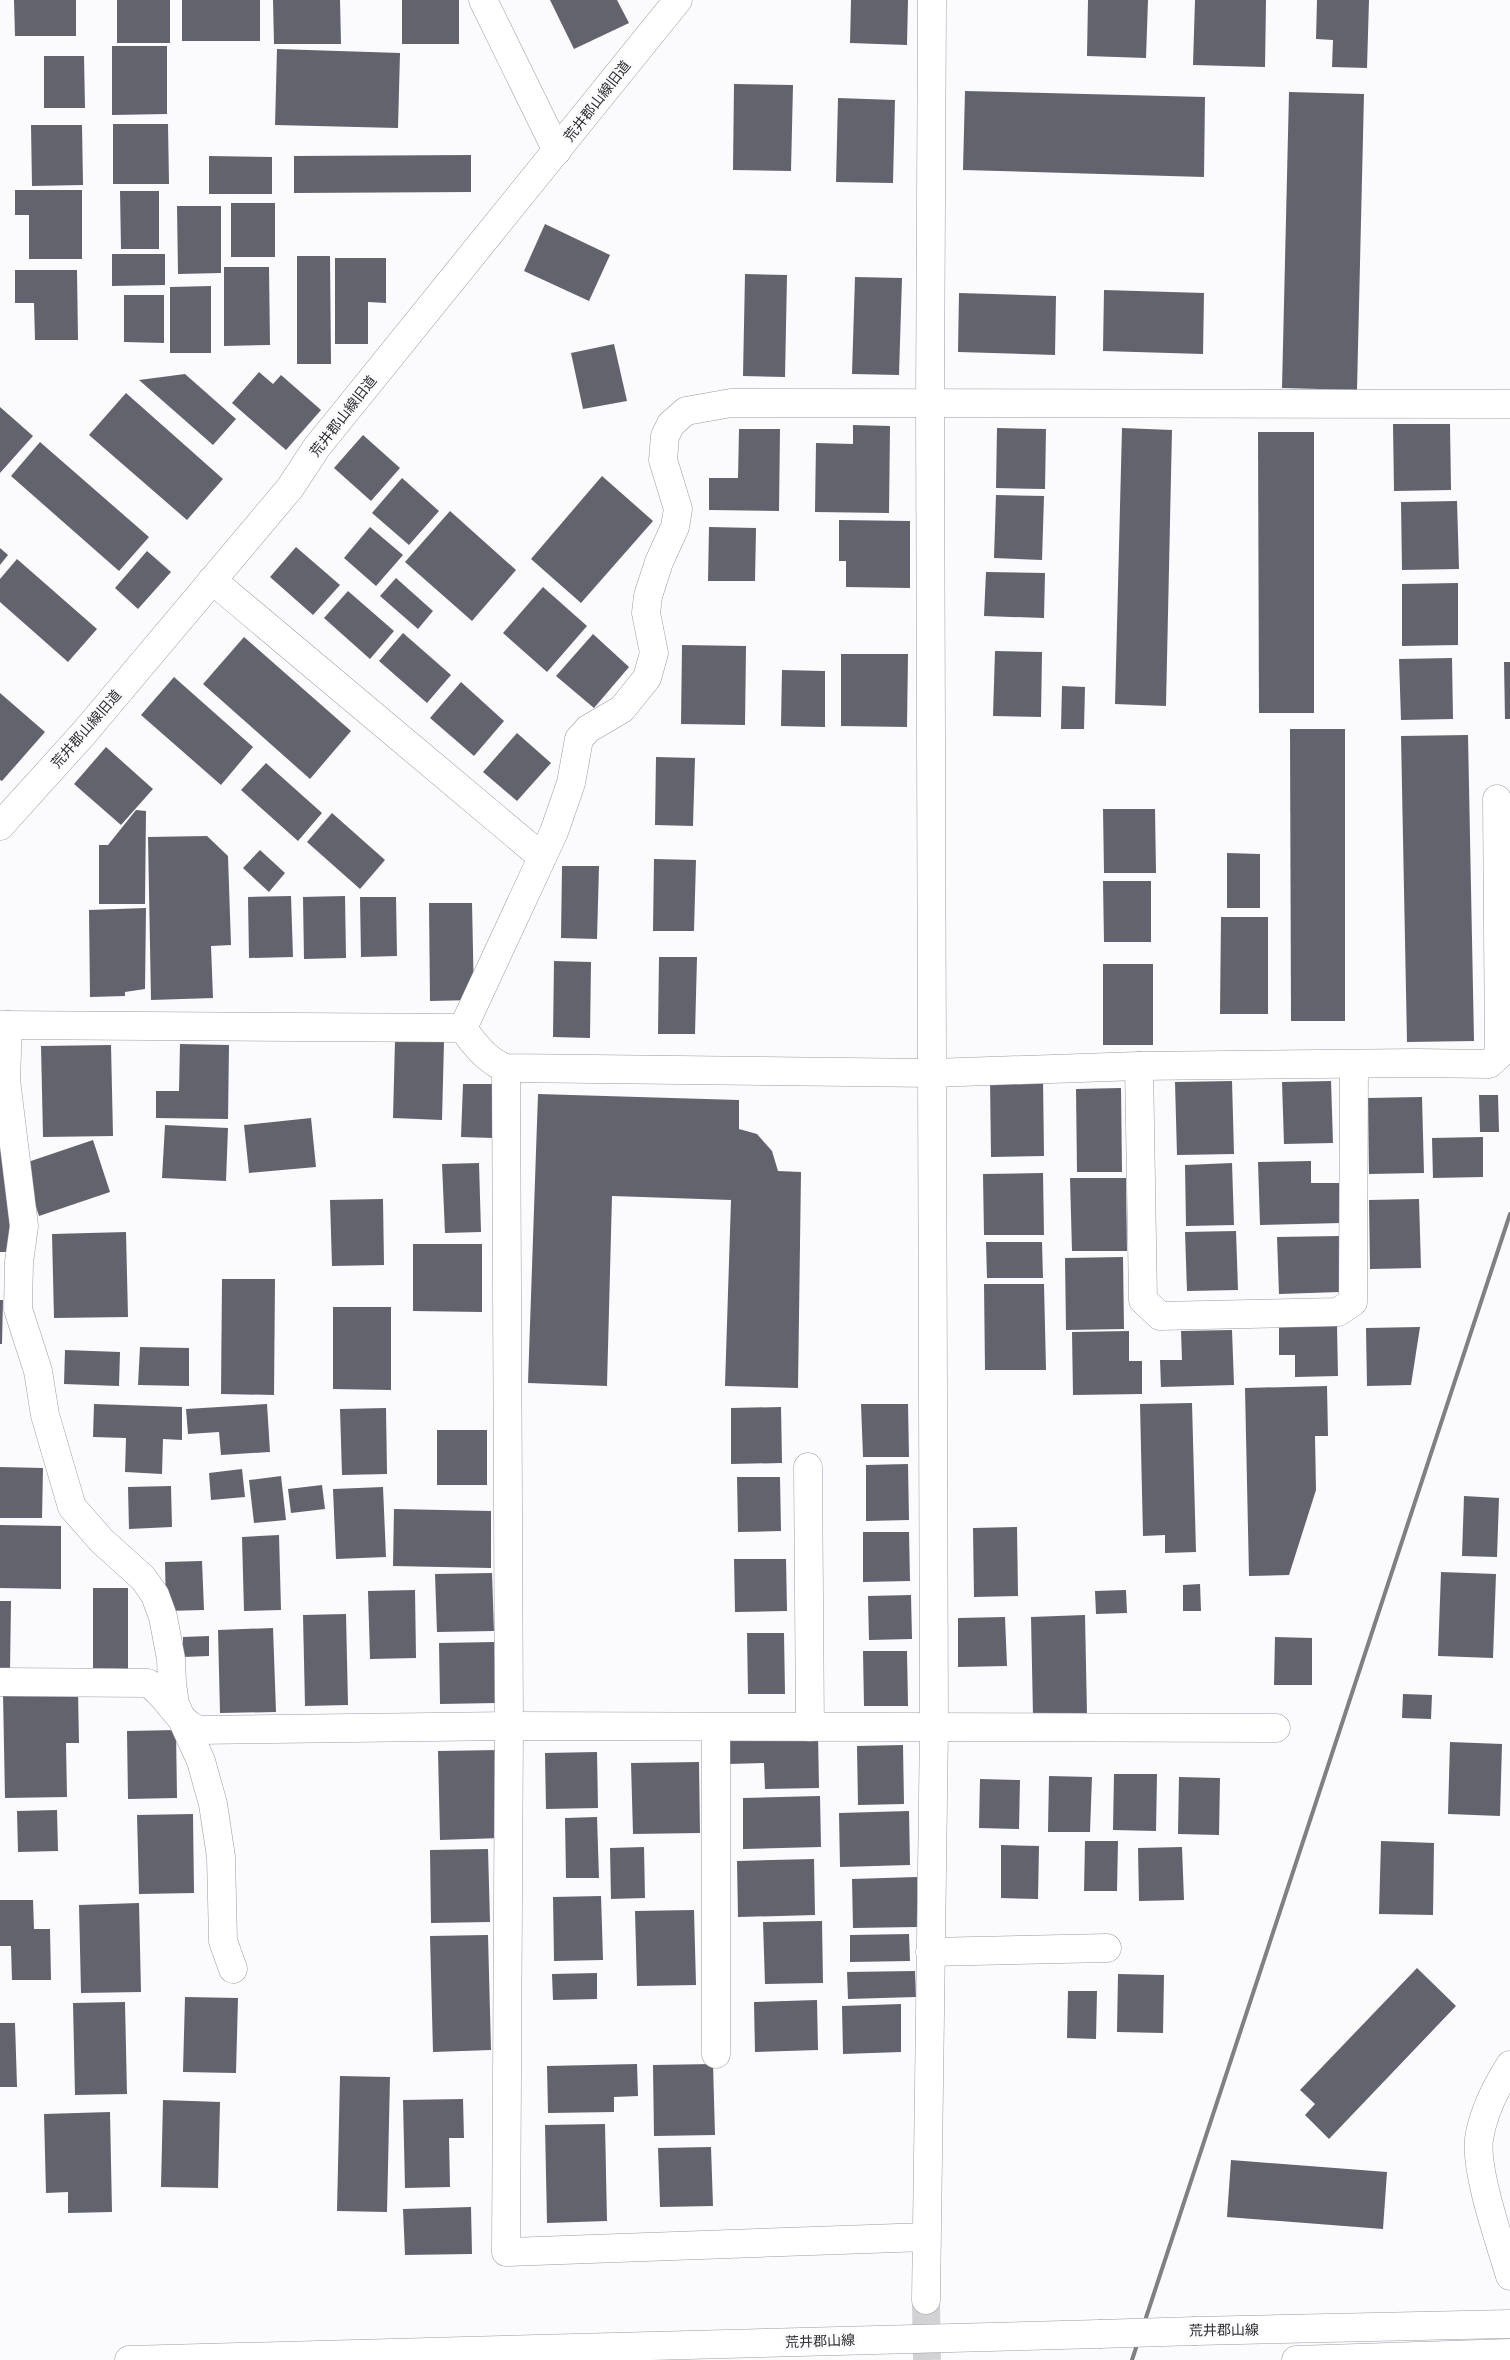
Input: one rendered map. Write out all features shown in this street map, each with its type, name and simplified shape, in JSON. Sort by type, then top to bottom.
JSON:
[{"type":"street","points":[[483,0],[557,152]]},
{"type":"street","name":"荒井郡山線旧道","points":[[0,826],[84,734],[290,488],[317,447],[678,0]]},
{"type":"street","points":[[926,2300],[934,1727],[930,405],[932,0]]},
{"type":"street","points":[[463,1028],[554,832],[571,783],[579,739],[588,729],[622,709],[648,678],[654,653],[646,613],[648,596],[658,562],[675,527],[678,509],[663,460],[665,436],[671,424],[692,409],[731,403],[930,405],[1510,404]]},
{"type":"street","points":[[212,580],[542,857]]},
{"type":"street","points":[[463,1028],[478,1048],[499,1066],[506,1068],[932,1073],[1139,1066],[1489,1064],[1498,1055],[1497,799]]},
{"type":"street","points":[[233,1969],[223,1941],[221,1857],[213,1804],[201,1761],[176,1704],[172,1684],[171,1659],[163,1617],[155,1595],[143,1578],[102,1541],[72,1507],[45,1415],[38,1371],[18,1308],[19,1262],[24,1226],[6,1080],[4,1025],[463,1028]]},
{"type":"street","points":[[1139,1066],[1143,1300],[1160,1316],[1338,1312],[1353,1302],[1354,1065]]},
{"type":"street","points":[[506,1068],[509,1726],[506,2252],[926,2237]]},
{"type":"street","points":[[808,1467],[810,1727]]},
{"type":"street","points":[[0,1682],[148,1684],[160,1691],[184,1723],[198,1730],[509,1726],[1276,1728]]},
{"type":"street","points":[[716,1727],[716,2054]]},
{"type":"street","points":[[930,1952],[1107,1948]]},
{"type":"street","points":[[1510,2065],[1494,2092],[1483,2122],[1479,2141],[1481,2167],[1510,2276]]},
{"type":"street","name":"荒井郡山線","points":[[129,2360],[1510,2324]]},
{"type":"street","points":[[1296,2360],[1510,2353]]},
{"type":"building","points":[[14,0],[76,0],[76,36],[15,36]]},
{"type":"building","points":[[117,0],[170,0],[170,43],[117,43]]},
{"type":"building","points":[[182,0],[260,0],[260,41],[182,41]]},
{"type":"building","points":[[273,0],[340,0],[341,44],[274,44]]},
{"type":"building","points":[[402,0],[459,0],[459,44],[402,44]]},
{"type":"building","points":[[550,0],[617,0],[629,23],[574,49]]},
{"type":"building","points":[[851,0],[908,0],[907,45],[850,43]]},
{"type":"building","points":[[1088,0],[1148,0],[1146,58],[1087,56]]},
{"type":"building","points":[[1195,0],[1266,0],[1265,67],[1193,65]]},
{"type":"building","points":[[1317,0],[1369,0],[1367,68],[1332,67],[1333,40],[1316,39]]},
{"type":"building","points":[[112,46],[167,46],[167,114],[112,115]]},
{"type":"building","points":[[277,49],[400,53],[398,128],[275,125]]},
{"type":"building","points":[[44,56],[84,56],[85,108],[44,108]]},
{"type":"building","points":[[734,84],[793,85],[791,171],[733,170]]},
{"type":"building","points":[[965,91],[1205,97],[1204,177],[963,170]]},
{"type":"building","points":[[1289,92],[1364,94],[1357,390],[1282,388]]},
{"type":"building","points":[[838,98],[895,100],[893,183],[836,182]]},
{"type":"building","points":[[113,124],[168,124],[169,184],[113,184]]},
{"type":"building","points":[[31,125],[82,125],[83,185],[32,186]]},
{"type":"building","points":[[471,155],[471,192],[294,193],[294,156]]},
{"type":"building","points":[[209,156],[272,157],[272,194],[209,194]]},
{"type":"building","points":[[15,190],[82,190],[82,259],[29,259],[29,215],[15,215]]},
{"type":"building","points":[[120,191],[159,191],[159,249],[121,249]]},
{"type":"building","points":[[231,203],[275,203],[275,257],[231,257]]},
{"type":"building","points":[[177,206],[221,206],[221,273],[178,274]]},
{"type":"building","points":[[545,224],[610,255],[589,301],[524,271]]},
{"type":"building","points":[[112,254],[165,254],[165,285],[112,286]]},
{"type":"building","points":[[297,256],[330,256],[331,364],[297,364]]},
{"type":"building","points":[[335,258],[386,258],[386,303],[368,302],[368,344],[335,344]]},
{"type":"building","points":[[224,267],[269,267],[270,345],[224,346]]},
{"type":"building","points":[[15,270],[77,270],[78,340],[35,340],[34,303],[15,303]]},
{"type":"building","points":[[745,274],[787,275],[785,377],[743,376]]},
{"type":"building","points":[[855,277],[902,278],[899,375],[852,374]]},
{"type":"building","points":[[211,286],[211,353],[170,353],[170,287]]},
{"type":"building","points":[[1104,290],[1204,293],[1203,354],[1103,351]]},
{"type":"building","points":[[959,293],[1056,296],[1055,355],[958,352]]},
{"type":"building","points":[[124,295],[164,295],[164,343],[124,342]]},
{"type":"building","points":[[614,344],[627,401],[583,409],[571,353]]},
{"type":"building","points":[[259,372],[273,384],[281,375],[321,410],[286,450],[232,403]]},
{"type":"building","points":[[185,374],[236,419],[213,445],[139,380]]},
{"type":"building","points":[[126,393],[223,479],[187,520],[89,435]]},
{"type":"building","points":[[0,407],[33,436],[0,473]]},
{"type":"building","points":[[1393,424],[1450,424],[1451,490],[1394,491]]},
{"type":"building","points":[[853,425],[890,426],[889,513],[815,512],[816,443],[853,444]]},
{"type":"building","points":[[997,428],[1046,429],[1045,489],[996,488]]},
{"type":"building","points":[[1122,428],[1172,430],[1166,706],[1115,704]]},
{"type":"building","points":[[739,429],[780,429],[779,511],[709,510],[709,478],[738,478]]},
{"type":"building","points":[[1258,432],[1314,432],[1314,713],[1259,713]]},
{"type":"building","points":[[363,435],[400,468],[371,501],[334,468]]},
{"type":"building","points":[[40,442],[149,537],[119,571],[11,476]]},
{"type":"building","points":[[602,476],[653,521],[581,603],[531,559]]},
{"type":"building","points":[[402,478],[439,511],[409,545],[372,513]]},
{"type":"building","points":[[996,495],[1044,496],[1042,560],[994,558]]},
{"type":"building","points":[[1457,501],[1459,569],[1402,570],[1401,502]]},
{"type":"building","points":[[450,511],[516,570],[472,621],[405,562]]},
{"type":"building","points":[[839,520],[910,521],[910,588],[846,587],[846,561],[839,561]]},
{"type":"building","points":[[370,527],[403,555],[376,586],[344,558]]},
{"type":"building","points":[[709,527],[756,528],[755,581],[708,581]]},
{"type":"building","points":[[296,547],[340,585],[313,615],[270,577]]},
{"type":"building","points":[[0,548],[8,555],[0,565]]},
{"type":"building","points":[[147,551],[171,572],[138,609],[115,588]]},
{"type":"building","points":[[17,559],[97,629],[68,662],[0,602],[0,579]]},
{"type":"building","points":[[986,572],[1045,573],[1044,618],[984,616]]},
{"type":"building","points":[[396,578],[433,611],[418,629],[380,596]]},
{"type":"building","points":[[1458,583],[1458,645],[1402,646],[1402,584]]},
{"type":"building","points":[[543,587],[587,626],[547,672],[503,633]]},
{"type":"building","points":[[348,591],[394,631],[370,659],[324,618]]},
{"type":"building","points":[[403,633],[451,675],[427,703],[379,661]]},
{"type":"building","points":[[593,634],[629,667],[594,708],[556,676]]},
{"type":"building","points":[[244,637],[351,731],[310,779],[203,684]]},
{"type":"building","points":[[682,645],[746,646],[745,725],[681,724]]},
{"type":"building","points":[[995,651],[1042,652],[1041,717],[993,716]]},
{"type":"building","points":[[841,654],[908,654],[907,727],[841,726]]},
{"type":"building","points":[[1452,658],[1453,719],[1401,720],[1399,659]]},
{"type":"building","points":[[1504,662],[1510,662],[1510,719],[1505,719]]},
{"type":"building","points":[[782,670],[825,671],[825,727],[781,726]]},
{"type":"building","points":[[174,677],[253,747],[221,785],[141,715]]},
{"type":"building","points":[[461,682],[504,721],[474,756],[430,718]]},
{"type":"building","points":[[1062,686],[1085,687],[1084,729],[1061,729]]},
{"type":"building","points":[[0,693],[45,732],[2,781],[0,780]]},
{"type":"building","points":[[1290,729],[1345,729],[1345,1021],[1291,1021]]},
{"type":"building","points":[[517,733],[551,763],[517,801],[483,772]]},
{"type":"building","points":[[1468,735],[1474,1041],[1407,1042],[1401,736]]},
{"type":"building","points":[[106,747],[153,789],[121,825],[74,784]]},
{"type":"building","points":[[656,757],[695,758],[693,826],[655,825]]},
{"type":"building","points":[[266,763],[322,813],[298,841],[241,790]]},
{"type":"building","points":[[1103,809],[1155,809],[1156,873],[1104,873]]},
{"type":"building","points":[[136,810],[146,811],[145,904],[99,904],[99,845],[108,845]]},
{"type":"building","points":[[332,813],[385,860],[360,889],[307,842]]},
{"type":"building","points":[[207,836],[228,856],[231,945],[211,946],[213,998],[151,1000],[148,837]]},
{"type":"building","points":[[260,850],[285,873],[269,892],[243,868]]},
{"type":"building","points":[[1227,853],[1260,854],[1260,908],[1227,908]]},
{"type":"building","points":[[654,859],[696,860],[694,931],[653,931]]},
{"type":"building","points":[[562,866],[599,866],[597,939],[561,938]]},
{"type":"building","points":[[1103,881],[1151,881],[1151,942],[1104,942]]},
{"type":"building","points":[[291,896],[293,957],[249,958],[248,897]]},
{"type":"building","points":[[345,896],[346,958],[304,959],[303,897]]},
{"type":"building","points":[[360,897],[396,897],[397,956],[361,957]]},
{"type":"building","points":[[429,903],[472,903],[474,1000],[430,1001]]},
{"type":"building","points":[[146,908],[145,989],[125,992],[125,996],[90,997],[89,910]]},
{"type":"building","points":[[1221,917],[1268,917],[1268,1014],[1220,1014]]},
{"type":"building","points":[[659,957],[697,957],[695,1034],[658,1034]]},
{"type":"building","points":[[554,961],[591,962],[590,1038],[553,1037]]},
{"type":"building","points":[[1103,964],[1153,964],[1153,1045],[1103,1045]]},
{"type":"building","points":[[395,1041],[444,1042],[442,1120],[393,1118]]},
{"type":"building","points":[[180,1044],[229,1045],[228,1119],[156,1118],[156,1091],[179,1091]]},
{"type":"building","points":[[111,1045],[113,1136],[43,1137],[41,1046]]},
{"type":"building","points":[[1043,1077],[1044,1156],[991,1157],[990,1078]]},
{"type":"building","points":[[1232,1081],[1234,1154],[1177,1155],[1175,1082]]},
{"type":"building","points":[[1331,1081],[1333,1143],[1284,1144],[1282,1082]]},
{"type":"building","points":[[463,1084],[494,1084],[493,1138],[461,1137]]},
{"type":"building","points":[[1121,1088],[1122,1172],[1077,1172],[1076,1089]]},
{"type":"building","points":[[538,1094],[739,1100],[739,1129],[757,1134],[772,1151],[778,1171],[801,1172],[798,1388],[725,1386],[731,1200],[612,1196],[607,1386],[528,1383]]},
{"type":"building","points":[[1479,1095],[1498,1095],[1499,1132],[1480,1132]]},
{"type":"building","points":[[1422,1097],[1424,1173],[1369,1174],[1368,1098]]},
{"type":"building","points":[[311,1118],[316,1167],[249,1173],[244,1125]]},
{"type":"building","points":[[165,1125],[228,1128],[226,1181],[162,1178]]},
{"type":"building","points":[[1483,1137],[1483,1177],[1433,1178],[1432,1138]]},
{"type":"building","points":[[93,1140],[110,1192],[39,1216],[22,1164]]},
{"type":"building","points":[[0,1150],[11,1150],[10,1252],[0,1252]]},
{"type":"building","points":[[1311,1161],[1311,1183],[1339,1183],[1341,1223],[1260,1225],[1258,1162]]},
{"type":"building","points":[[479,1163],[481,1232],[445,1233],[442,1164]]},
{"type":"building","points":[[1232,1163],[1234,1225],[1186,1226],[1185,1165]]},
{"type":"building","points":[[1043,1173],[1044,1235],[984,1235],[983,1174]]},
{"type":"building","points":[[1070,1178],[1126,1178],[1127,1251],[1072,1251]]},
{"type":"building","points":[[383,1199],[384,1265],[332,1266],[330,1200]]},
{"type":"building","points":[[1419,1199],[1421,1268],[1370,1269],[1369,1200]]},
{"type":"building","points":[[1236,1231],[1238,1290],[1187,1291],[1185,1232]]},
{"type":"building","points":[[126,1232],[128,1317],[54,1318],[52,1234]]},
{"type":"building","points":[[1339,1236],[1340,1292],[1279,1294],[1277,1237]]},
{"type":"building","points":[[986,1242],[1042,1242],[1043,1278],[987,1278]]},
{"type":"building","points":[[413,1244],[482,1244],[482,1312],[413,1311]]},
{"type":"building","points":[[1123,1257],[1124,1329],[1066,1330],[1065,1258]]},
{"type":"building","points":[[222,1279],[275,1279],[274,1395],[221,1394]]},
{"type":"building","points":[[984,1284],[1044,1284],[1046,1370],[985,1370]]},
{"type":"building","points":[[0,1300],[3,1300],[2,1344],[0,1344]]},
{"type":"building","points":[[333,1307],[391,1307],[391,1390],[333,1389]]},
{"type":"building","points":[[1337,1325],[1338,1376],[1295,1377],[1295,1355],[1279,1355],[1279,1326]]},
{"type":"building","points":[[1420,1327],[1411,1385],[1367,1386],[1366,1328]]},
{"type":"building","points":[[1232,1330],[1234,1385],[1161,1387],[1160,1360],[1182,1360],[1181,1331]]},
{"type":"building","points":[[1129,1331],[1129,1361],[1142,1361],[1142,1394],[1073,1395],[1072,1332]]},
{"type":"building","points":[[140,1347],[189,1348],[189,1386],[138,1385]]},
{"type":"building","points":[[65,1350],[120,1352],[119,1386],[64,1384]]},
{"type":"building","points":[[1327,1386],[1328,1436],[1315,1436],[1316,1490],[1289,1575],[1249,1576],[1245,1388]]},
{"type":"building","points":[[1192,1403],[1196,1552],[1165,1553],[1165,1535],[1143,1536],[1140,1404]]},
{"type":"building","points":[[94,1404],[182,1407],[182,1440],[163,1439],[162,1474],[125,1472],[126,1438],[93,1437]]},
{"type":"building","points":[[267,1404],[270,1452],[221,1455],[219,1432],[188,1434],[186,1409]]},
{"type":"building","points":[[861,1404],[908,1404],[909,1457],[863,1457]]},
{"type":"building","points":[[781,1407],[782,1463],[731,1464],[731,1408]]},
{"type":"building","points":[[386,1408],[387,1474],[342,1475],[340,1409]]},
{"type":"building","points":[[437,1430],[487,1430],[487,1485],[437,1485]]},
{"type":"building","points":[[908,1464],[909,1520],[866,1521],[866,1465]]},
{"type":"building","points":[[0,1467],[43,1468],[42,1518],[0,1518]]},
{"type":"building","points":[[242,1469],[245,1497],[211,1500],[209,1473]]},
{"type":"building","points":[[281,1476],[286,1520],[254,1523],[249,1480]]},
{"type":"building","points":[[737,1477],[780,1477],[781,1531],[738,1532]]},
{"type":"building","points":[[322,1485],[325,1509],[291,1513],[288,1489]]},
{"type":"building","points":[[171,1486],[172,1527],[129,1529],[128,1487]]},
{"type":"building","points":[[383,1487],[386,1557],[336,1559],[333,1489]]},
{"type":"building","points":[[1464,1496],[1499,1498],[1497,1557],[1462,1556]]},
{"type":"building","points":[[394,1509],[491,1511],[491,1568],[393,1566]]},
{"type":"building","points":[[0,1525],[61,1526],[61,1589],[0,1588]]},
{"type":"building","points":[[1017,1527],[1018,1596],[974,1597],[973,1528]]},
{"type":"building","points":[[863,1532],[909,1532],[910,1581],[863,1582]]},
{"type":"building","points":[[279,1535],[281,1610],[244,1611],[242,1537]]},
{"type":"building","points":[[734,1559],[786,1559],[787,1611],[735,1612]]},
{"type":"building","points":[[202,1561],[204,1610],[166,1611],[165,1562]]},
{"type":"building","points":[[1441,1572],[1496,1574],[1493,1658],[1438,1656]]},
{"type":"building","points":[[492,1573],[494,1631],[437,1632],[435,1574]]},
{"type":"building","points":[[1200,1584],[1201,1611],[1183,1611],[1183,1585]]},
{"type":"building","points":[[93,1588],[128,1588],[128,1669],[93,1668]]},
{"type":"building","points":[[415,1590],[416,1658],[370,1659],[368,1591]]},
{"type":"building","points":[[1126,1590],[1127,1613],[1096,1614],[1095,1591]]},
{"type":"building","points":[[911,1595],[912,1639],[869,1640],[868,1596]]},
{"type":"building","points":[[0,1601],[11,1601],[10,1670],[0,1670]]},
{"type":"building","points":[[346,1614],[348,1705],[305,1706],[303,1615]]},
{"type":"building","points":[[1085,1615],[1087,1715],[1033,1716],[1031,1617]]},
{"type":"building","points":[[1005,1617],[1007,1666],[958,1667],[958,1618]]},
{"type":"building","points":[[273,1628],[276,1712],[220,1713],[218,1630]]},
{"type":"building","points":[[747,1633],[784,1633],[785,1694],[748,1694]]},
{"type":"building","points":[[209,1636],[209,1656],[183,1657],[183,1637]]},
{"type":"building","points":[[1275,1637],[1312,1638],[1312,1685],[1274,1685]]},
{"type":"building","points":[[495,1642],[496,1703],[440,1704],[439,1643]]},
{"type":"building","points":[[863,1651],[907,1651],[908,1706],[864,1706]]},
{"type":"building","points":[[78,1691],[79,1743],[66,1743],[67,1797],[5,1798],[3,1693]]},
{"type":"building","points":[[1403,1694],[1432,1695],[1431,1719],[1402,1718]]},
{"type":"building","points":[[176,1730],[177,1798],[128,1799],[127,1731]]},
{"type":"building","points":[[818,1734],[819,1788],[765,1789],[764,1763],[729,1764],[728,1736]]},
{"type":"building","points":[[1450,1742],[1502,1744],[1500,1816],[1448,1814]]},
{"type":"building","points":[[903,1745],[904,1804],[858,1805],[857,1746]]},
{"type":"building","points":[[499,1750],[501,1838],[440,1840],[438,1751]]},
{"type":"building","points":[[597,1752],[598,1808],[546,1809],[545,1753]]},
{"type":"building","points":[[699,1762],[700,1833],[633,1834],[631,1763]]},
{"type":"building","points":[[1114,1774],[1157,1774],[1156,1831],[1113,1830]]},
{"type":"building","points":[[1049,1776],[1092,1777],[1090,1832],[1048,1832]]},
{"type":"building","points":[[1179,1777],[1220,1778],[1219,1835],[1178,1834]]},
{"type":"building","points":[[980,1779],[1020,1780],[1019,1829],[979,1828]]},
{"type":"building","points":[[820,1796],[821,1847],[743,1849],[743,1798]]},
{"type":"building","points":[[57,1810],[58,1851],[18,1852],[17,1811]]},
{"type":"building","points":[[909,1811],[910,1865],[840,1867],[839,1813]]},
{"type":"building","points":[[193,1814],[194,1893],[139,1894],[137,1815]]},
{"type":"building","points":[[597,1817],[599,1878],[566,1878],[565,1818]]},
{"type":"building","points":[[1085,1841],[1118,1841],[1117,1891],[1084,1891]]},
{"type":"building","points":[[1381,1841],[1434,1843],[1433,1915],[1379,1914]]},
{"type":"building","points":[[1001,1845],[1039,1846],[1038,1899],[1001,1898]]},
{"type":"building","points":[[644,1847],[645,1898],[611,1899],[610,1848]]},
{"type":"building","points":[[1182,1847],[1184,1900],[1139,1901],[1138,1848]]},
{"type":"building","points":[[488,1849],[490,1922],[431,1923],[430,1850]]},
{"type":"building","points":[[814,1859],[815,1915],[738,1917],[737,1861]]},
{"type":"building","points":[[917,1877],[918,1927],[853,1928],[852,1879]]},
{"type":"building","points":[[601,1896],[603,1960],[554,1961],[553,1897]]},
{"type":"building","points":[[0,1900],[33,1900],[34,1929],[50,1929],[51,1980],[12,1980],[11,1946],[0,1946]]},
{"type":"building","points":[[139,1903],[141,1992],[81,1993],[79,1905]]},
{"type":"building","points":[[694,1910],[696,1985],[637,1986],[635,1911]]},
{"type":"building","points":[[822,1921],[823,1983],[765,1984],[763,1922]]},
{"type":"building","points":[[909,1934],[910,1961],[850,1962],[850,1935]]},
{"type":"building","points":[[488,1935],[491,2050],[433,2052],[430,1936]]},
{"type":"building","points":[[1417,1968],[1456,2006],[1329,2139],[1305,2115],[1315,2104],[1300,2090]]},
{"type":"building","points":[[915,1971],[916,1997],[848,1999],[847,1972]]},
{"type":"building","points":[[597,1973],[597,1999],[553,2000],[552,1974]]},
{"type":"building","points":[[1118,1974],[1164,1975],[1163,2033],[1117,2032]]},
{"type":"building","points":[[1068,1991],[1097,1991],[1096,2039],[1067,2038]]},
{"type":"building","points":[[185,1997],[238,1998],[236,2073],[183,2072]]},
{"type":"building","points":[[817,2000],[818,2050],[755,2052],[754,2002]]},
{"type":"building","points":[[125,2002],[127,2094],[75,2095],[73,2003]]},
{"type":"building","points":[[901,2004],[901,2052],[843,2054],[842,2006]]},
{"type":"building","points":[[0,2023],[15,2023],[17,2087],[0,2087]]},
{"type":"building","points":[[637,2064],[638,2096],[614,2097],[614,2112],[548,2113],[547,2066]]},
{"type":"building","points":[[713,2064],[715,2135],[654,2136],[653,2065]]},
{"type":"building","points":[[340,2076],[390,2077],[387,2212],[337,2211]]},
{"type":"building","points":[[463,2099],[464,2138],[449,2138],[450,2187],[405,2188],[403,2100]]},
{"type":"building","points":[[163,2100],[220,2102],[218,2188],[161,2187]]},
{"type":"building","points":[[110,2112],[112,2212],[68,2213],[68,2192],[46,2193],[44,2114]]},
{"type":"building","points":[[605,2124],[607,2221],[547,2223],[545,2125]]},
{"type":"building","points":[[711,2147],[713,2206],[660,2207],[658,2148]]},
{"type":"building","points":[[1231,2160],[1387,2172],[1383,2229],[1227,2217]]},
{"type":"building","points":[[471,2207],[472,2254],[405,2255],[403,2209]]},
{"type":"tunnel","points":[[926,2300],[927,2360]]},
{"type":"railway","points":[[1132,2360],[1510,1214]]}]
